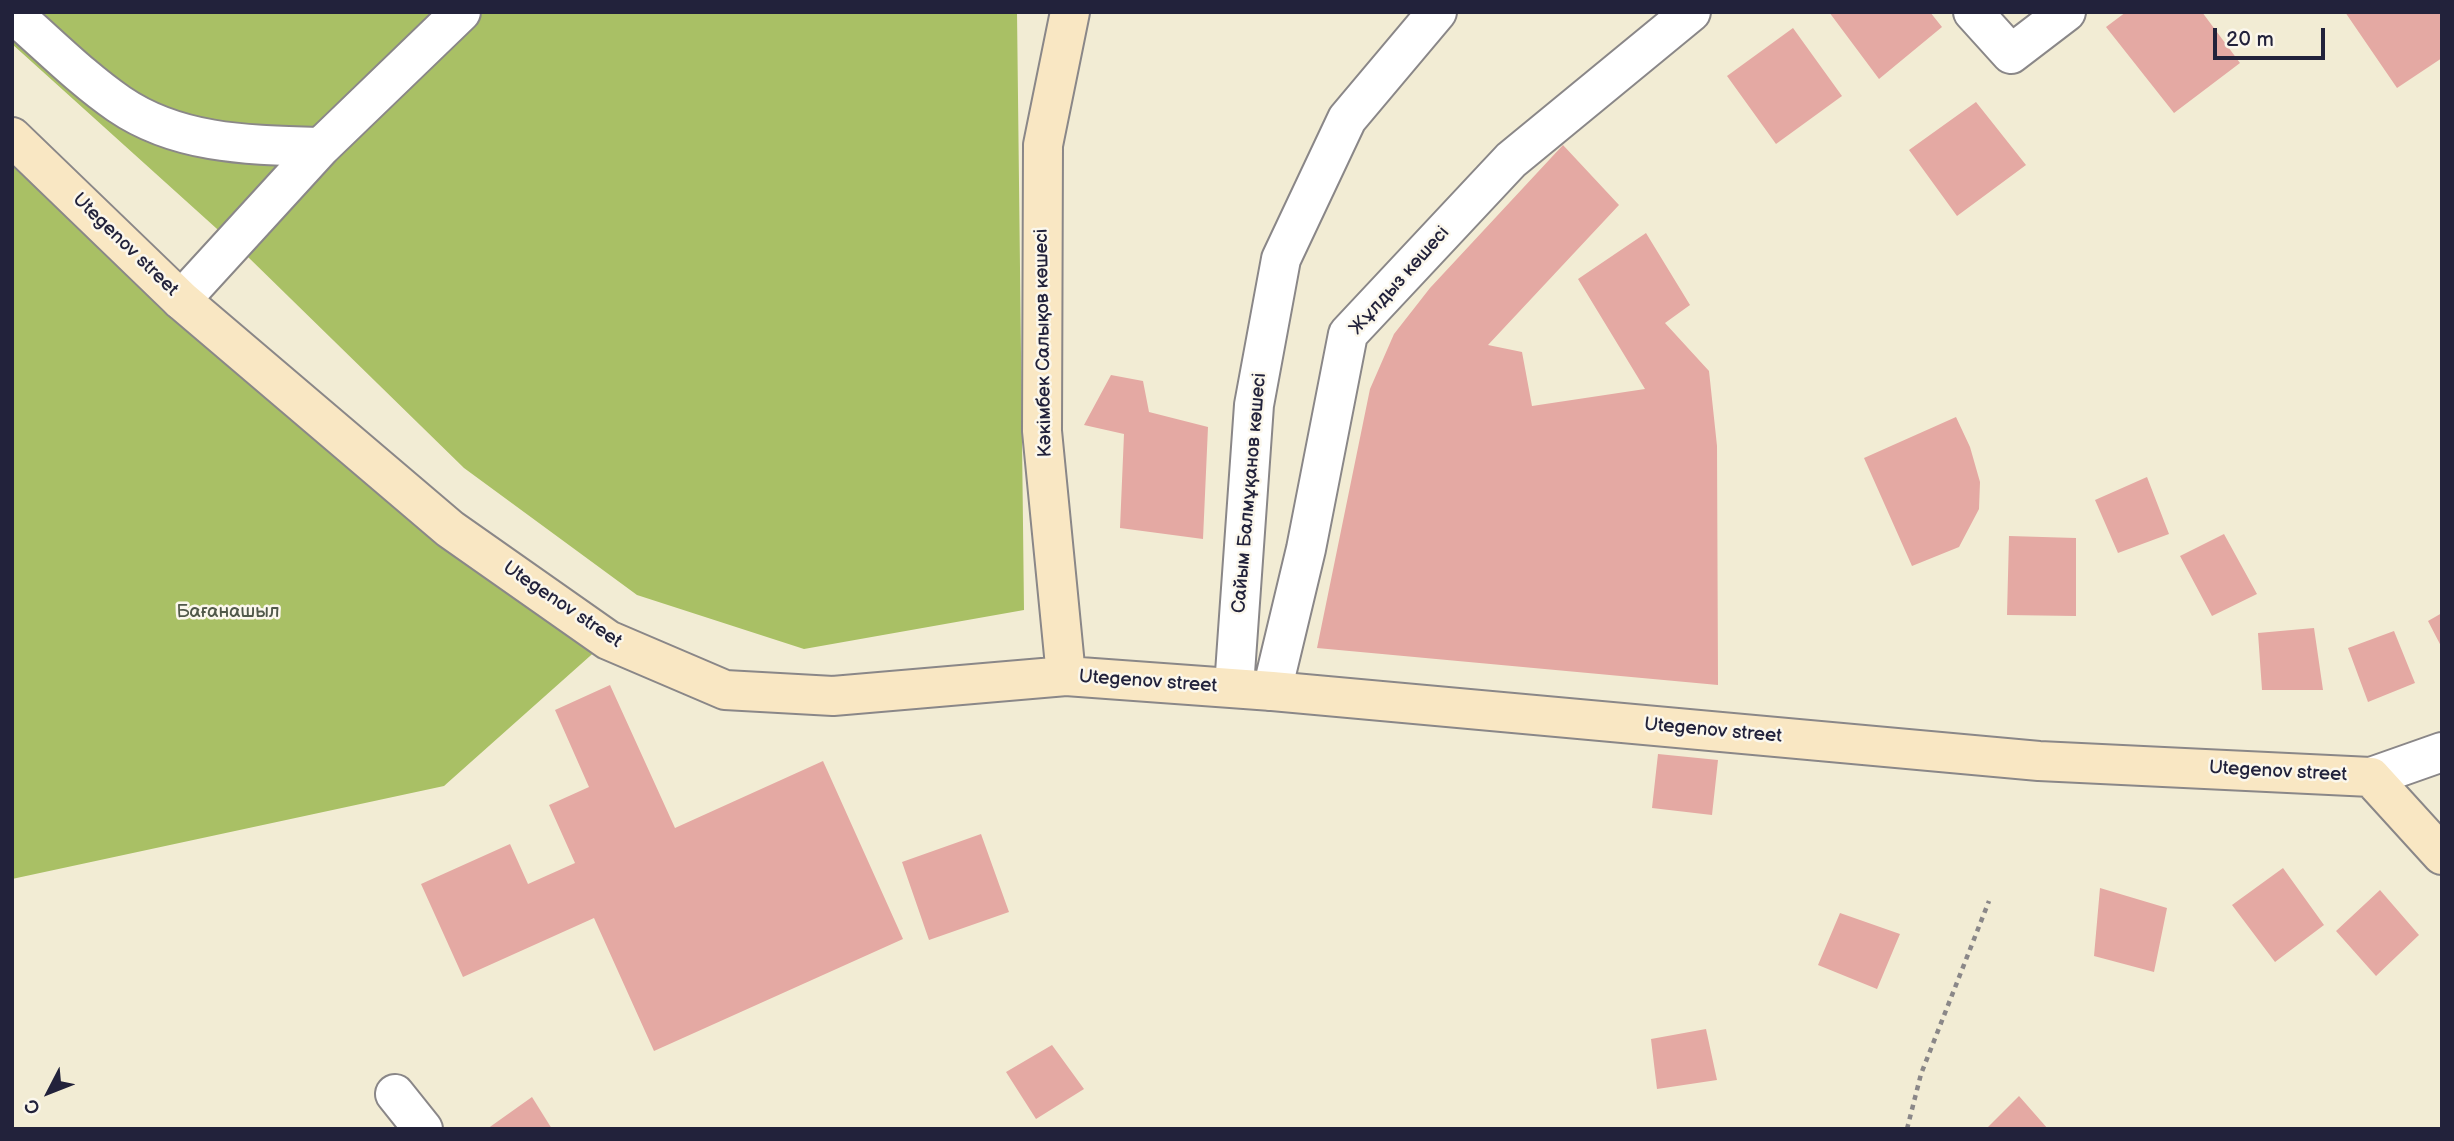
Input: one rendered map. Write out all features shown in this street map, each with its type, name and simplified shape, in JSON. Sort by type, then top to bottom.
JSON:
[{"type":"street","points":[[181,300],[321,147],[461,12]]},
{"type":"street","name":"Кәкімбек Салықов көшесі","points":[[1066,676],[1042,431],[1043,145],[1070,12]]},
{"type":"street","name":"Сайым Балмұқанов көшесі","points":[[1234,688],[1254,405],[1280,259],[1347,119],[1437,12]]},
{"type":"street","name":"Жұлдыз көшесі","points":[[1272,691],[1306,549],[1348,334],[1511,160],[1691,12]]},
{"type":"street","points":[[1973,12],[2011,54],[2066,12]]},
{"type":"street","points":[[12,13],[119,104],[156,123],[195,137],[243,145],[321,147]]},
{"type":"street","name":"Utegenov street","points":[[12,136],[181,300],[450,529],[608,640],[725,690],[832,696],[1066,676],[1272,691],[2039,761],[2371,776],[2442,855]]},
{"type":"street","points":[[2371,776],[2442,752]]},
{"type":"street","points":[[395,1094],[423,1129]]},
{"type":"path","points":[[1907,1129],[1921,1074],[1989,901]]},
{"type":"green space","points":[[12,12],[1017,12],[1024,610],[804,649],[637,595],[464,468],[247,256],[12,44]]},
{"type":"green space","name":"Бағанашыл","points":[[12,157],[608,640],[444,786],[12,879]]},
{"type":"building","points":[[1829,12],[1930,12],[1942,27],[1879,79]]},
{"type":"building","points":[[2126,12],[2202,12],[2240,63],[2174,113],[2106,27]]},
{"type":"building","points":[[2345,12],[2442,12],[2442,58],[2397,88]]},
{"type":"building","points":[[1793,28],[1842,96],[1776,144],[1727,76]]},
{"type":"building","points":[[1976,102],[2026,165],[1957,216],[1909,150]]},
{"type":"building","points":[[1563,145],[1619,205],[1488,345],[1522,352],[1532,406],[1645,389],[1578,279],[1646,233],[1690,305],[1665,323],[1709,371],[1717,446],[1718,685],[1317,648],[1370,389],[1394,334],[1430,288]]},
{"type":"building","points":[[1111,375],[1143,381],[1149,412],[1208,427],[1203,539],[1120,528],[1124,434],[1084,425]]},
{"type":"building","points":[[1956,417],[1970,447],[1980,482],[1979,509],[1959,547],[1912,566],[1864,458]]},
{"type":"building","points":[[2147,477],[2169,534],[2118,553],[2095,500]]},
{"type":"building","points":[[2224,534],[2257,594],[2212,616],[2180,556]]},
{"type":"building","points":[[2009,536],[2076,538],[2076,616],[2007,615]]},
{"type":"building","points":[[2442,613],[2442,648],[2428,621]]},
{"type":"building","points":[[2314,628],[2323,690],[2262,690],[2258,633]]},
{"type":"building","points":[[2394,631],[2415,683],[2368,702],[2348,648]]},
{"type":"building","points":[[610,685],[675,828],[823,761],[903,939],[654,1051],[594,918],[463,977],[421,884],[510,844],[528,884],[575,863],[549,805],[589,787],[555,710]]},
{"type":"building","points":[[1658,754],[1718,760],[1712,815],[1652,808]]},
{"type":"building","points":[[981,834],[1009,912],[929,940],[902,862]]},
{"type":"building","points":[[2283,868],[2324,925],[2275,962],[2232,905]]},
{"type":"building","points":[[2100,888],[2167,908],[2154,972],[2094,956]]},
{"type":"building","points":[[2380,890],[2419,935],[2376,976],[2336,931]]},
{"type":"building","points":[[1840,913],[1900,934],[1877,989],[1818,965]]},
{"type":"building","points":[[1706,1029],[1717,1080],[1657,1089],[1651,1039]]},
{"type":"building","points":[[1052,1045],[1084,1089],[1036,1119],[1006,1072]]},
{"type":"building","points":[[2019,1096],[2048,1129],[1986,1129]]},
{"type":"building","points":[[532,1097],[552,1129],[487,1129]]}]
